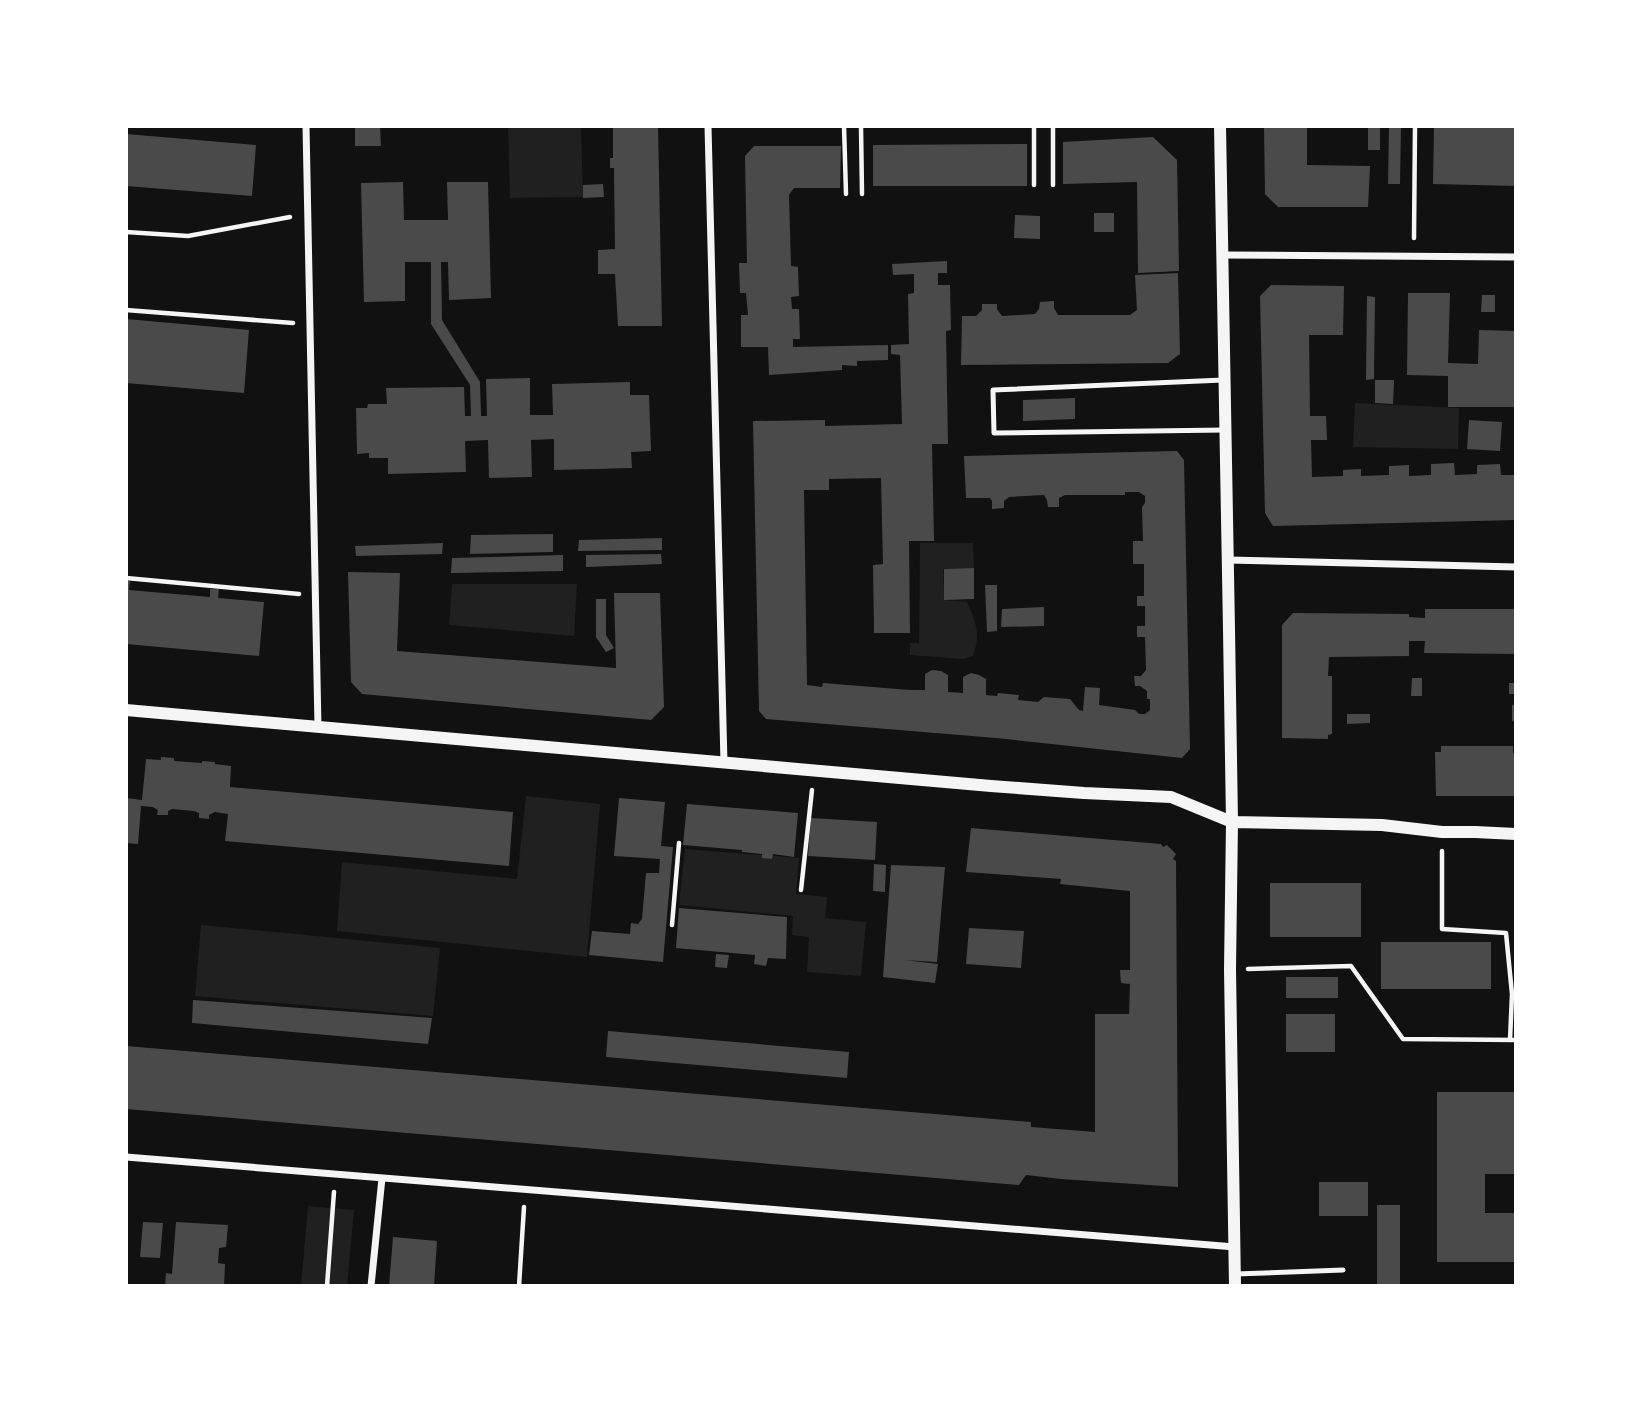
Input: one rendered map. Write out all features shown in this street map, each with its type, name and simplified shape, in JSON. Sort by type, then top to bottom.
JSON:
[{"type":"street","points":[[306,126],[318,727]]},
{"type":"street","points":[[708,126],[724,762]]},
{"type":"street","points":[[1220,126],[1232,822],[1230,969],[1235,1280]]},
{"type":"street","points":[[1222,255],[1516,257]]},
{"type":"street","points":[[1228,560],[1516,567]]},
{"type":"street","points":[[126,710],[815,771],[1084,793],[1171,797],[1232,822],[1382,825],[1441,832],[1516,834]]},
{"type":"street","points":[[126,1157],[1235,1247]]},
{"type":"street","points":[[371,1286],[382,1178]]},
{"type":"lane","points":[[1225,380],[993,390],[994,433],[1226,430]]},
{"type":"lane","points":[[1235,1280],[1343,1270]]},
{"type":"path","points":[[844,126],[846,194]]},
{"type":"path","points":[[861,126],[862,194]]},
{"type":"path","points":[[1034,126],[1034,185]]},
{"type":"path","points":[[1053,126],[1053,185]]},
{"type":"path","points":[[1414,256],[1415,126]]},
{"type":"path","points":[[126,232],[188,236],[308,214]]},
{"type":"path","points":[[126,310],[310,324]]},
{"type":"path","points":[[126,578],[316,595]]},
{"type":"path","points":[[801,890],[815,771]]},
{"type":"path","points":[[1230,969],[1351,966],[1402,1039],[1513,1040],[1506,933],[1442,929],[1441,832]]},
{"type":"path","points":[[672,925],[679,843]]},
{"type":"path","points":[[327,1286],[336,1174]]},
{"type":"path","points":[[519,1286],[525,1189]]},
{"type":"shaded area","points":[[508,126],[581,126],[583,197],[510,198]]},
{"type":"shaded area","points":[[1355,403],[1459,408],[1458,449],[1353,447]]},
{"type":"shaded area","points":[[920,543],[973,543],[974,568],[943,569],[944,600],[967,602],[973,616],[977,635],[973,656],[963,659],[910,655],[910,643],[919,643]]},
{"type":"shaded area","points":[[452,584],[577,584],[574,636],[449,625]]},
{"type":"shaded area","points":[[526,796],[600,804],[587,957],[337,931],[342,862],[517,879]]},
{"type":"shaded area","points":[[685,849],[799,858],[796,894],[827,897],[825,918],[866,922],[861,976],[807,972],[809,937],[792,935],[793,916],[679,905]]},
{"type":"shaded area","points":[[201,925],[440,948],[433,1016],[195,996]]},
{"type":"shaded area","points":[[308,1206],[354,1210],[347,1286],[301,1286]]},
{"type":"building","points":[[355,126],[380,126],[381,146],[355,146]]},
{"type":"building","points":[[613,126],[658,126],[662,326],[618,326],[615,274],[598,274],[598,250],[615,249],[614,168],[610,168],[610,158],[613,158]]},
{"type":"building","points":[[1264,126],[1307,126],[1307,165],[1370,166],[1368,207],[1278,207],[1265,194]]},
{"type":"building","points":[[1368,126],[1380,126],[1380,150],[1368,150]]},
{"type":"building","points":[[1389,126],[1401,126],[1400,184],[1388,184]]},
{"type":"building","points":[[1434,126],[1516,126],[1516,186],[1433,184]]},
{"type":"building","points":[[126,134],[256,145],[252,196],[126,186]]},
{"type":"building","points":[[1153,137],[1177,160],[1179,271],[1138,273],[1137,182],[1063,184],[1063,142]]},
{"type":"building","points":[[1027,144],[1027,186],[873,186],[873,145]]},
{"type":"building","points":[[754,146],[841,146],[840,188],[794,188],[789,195],[791,266],[798,267],[799,296],[791,297],[792,309],[799,309],[800,339],[793,339],[793,347],[888,345],[888,360],[857,361],[857,366],[842,365],[842,370],[769,375],[768,347],[741,347],[741,315],[748,315],[746,293],[740,293],[739,263],[747,263],[745,156]]},
{"type":"building","points":[[403,182],[404,220],[448,220],[447,182],[488,182],[491,298],[449,300],[448,262],[441,262],[442,320],[480,382],[481,416],[487,416],[486,379],[530,378],[530,415],[553,415],[552,384],[630,382],[630,395],[649,395],[651,451],[631,452],[632,468],[554,470],[554,439],[531,440],[532,477],[489,478],[488,440],[465,441],[466,472],[388,474],[388,458],[369,458],[369,453],[357,454],[356,408],[367,408],[368,404],[387,404],[386,388],[464,387],[465,416],[471,416],[470,385],[431,324],[431,262],[405,262],[405,301],[364,302],[361,183]]},
{"type":"building","points":[[603,184],[604,197],[583,198],[583,185]]},
{"type":"building","points":[[1094,213],[1114,213],[1114,232],[1094,232]]},
{"type":"building","points":[[1015,215],[1040,216],[1040,239],[1014,238]]},
{"type":"building","points":[[947,261],[947,273],[938,273],[938,285],[950,285],[951,330],[946,331],[948,444],[932,444],[934,541],[909,541],[910,633],[874,633],[873,565],[883,564],[881,478],[829,479],[829,490],[804,490],[807,685],[822,687],[823,683],[925,690],[925,674],[932,670],[948,675],[948,692],[963,693],[963,677],[971,673],[986,679],[986,695],[1019,695],[1018,700],[1038,702],[1044,697],[1070,699],[1083,711],[1085,687],[1100,688],[1099,705],[1145,714],[1150,710],[1150,699],[1147,699],[1147,691],[1135,686],[1134,676],[1141,676],[1146,670],[1145,637],[1137,637],[1137,626],[1145,626],[1145,606],[1137,606],[1137,596],[1144,596],[1144,564],[1133,564],[1133,541],[1143,541],[1142,507],[1145,496],[1139,492],[1125,492],[1125,495],[1065,495],[1059,498],[1059,507],[1048,507],[1044,495],[1009,497],[1004,501],[1004,508],[992,509],[990,498],[966,498],[964,456],[1177,451],[1184,460],[1190,749],[1182,758],[996,738],[766,719],[759,711],[753,421],[825,420],[825,426],[902,424],[900,355],[891,354],[891,345],[909,344],[908,294],[914,293],[914,274],[893,275],[892,264]]},
{"type":"building","points":[[1178,273],[1180,354],[1168,363],[961,365],[962,316],[976,316],[982,310],[982,304],[997,304],[1002,316],[1035,314],[1040,302],[1054,301],[1058,315],[1130,315],[1137,310],[1135,275]]},
{"type":"building","points":[[1271,285],[1344,286],[1343,335],[1309,335],[1310,416],[1326,416],[1327,440],[1311,440],[1312,477],[1343,476],[1343,470],[1361,469],[1361,476],[1389,475],[1389,466],[1409,465],[1409,476],[1431,475],[1431,464],[1454,463],[1455,475],[1477,474],[1477,465],[1500,464],[1501,475],[1516,475],[1516,520],[1273,526],[1265,513],[1260,296]]},
{"type":"building","points":[[1408,293],[1450,293],[1448,363],[1478,364],[1479,330],[1516,331],[1516,407],[1448,407],[1448,376],[1407,375]]},
{"type":"building","points":[[1482,295],[1495,295],[1495,312],[1481,312]]},
{"type":"building","points":[[1367,296],[1375,297],[1374,379],[1366,380]]},
{"type":"building","points":[[126,319],[249,330],[244,393],[126,383]]},
{"type":"building","points":[[1375,380],[1394,380],[1393,404],[1375,403]]},
{"type":"building","points":[[1075,398],[1075,419],[1023,421],[1023,400]]},
{"type":"building","points":[[1469,420],[1502,422],[1500,451],[1467,449]]},
{"type":"building","points":[[553,534],[553,552],[470,554],[471,535]]},
{"type":"building","points":[[662,538],[662,550],[578,551],[579,540]]},
{"type":"building","points":[[443,543],[442,554],[356,556],[355,546]]},
{"type":"building","points":[[661,554],[662,564],[586,567],[586,555]]},
{"type":"building","points":[[563,555],[563,571],[451,573],[452,558]]},
{"type":"building","points":[[974,568],[974,599],[944,600],[944,569]]},
{"type":"building","points":[[348,572],[400,573],[397,651],[616,668],[614,593],[660,593],[664,707],[651,720],[362,694],[351,682]]},
{"type":"building","points":[[126,581],[130,581],[129,590],[210,597],[210,589],[219,589],[218,598],[264,602],[259,656],[126,644]]},
{"type":"building","points":[[985,585],[997,585],[997,631],[987,632]]},
{"type":"building","points":[[596,599],[606,599],[606,635],[614,648],[606,652],[596,637]]},
{"type":"building","points":[[1044,607],[1044,626],[1001,627],[1002,609]]},
{"type":"building","points":[[1425,609],[1516,609],[1516,654],[1424,653],[1425,641],[1409,641],[1409,656],[1329,657],[1328,676],[1332,676],[1332,734],[1328,735],[1328,739],[1282,738],[1282,625],[1293,613],[1409,614],[1409,617],[1425,618]]},
{"type":"building","points":[[1412,678],[1422,678],[1422,696],[1411,696]]},
{"type":"building","points":[[1509,683],[1516,683],[1516,694],[1509,694]]},
{"type":"building","points":[[1512,705],[1516,705],[1516,721],[1512,721]]},
{"type":"building","points":[[1347,714],[1370,714],[1370,723],[1347,724]]},
{"type":"building","points":[[1441,746],[1513,746],[1513,753],[1516,753],[1516,796],[1436,796],[1435,752],[1441,752]]},
{"type":"building","points":[[161,757],[174,758],[174,761],[215,762],[231,766],[230,787],[513,812],[509,866],[225,841],[228,814],[215,812],[209,815],[209,819],[199,818],[199,813],[194,811],[172,809],[168,811],[168,815],[157,815],[158,810],[153,807],[141,806],[138,844],[126,843],[126,798],[142,800],[146,759],[161,760]]},
{"type":"building","points":[[619,798],[665,802],[661,846],[673,847],[663,962],[589,955],[592,931],[630,934],[631,923],[638,924],[642,919],[646,873],[659,873],[660,859],[614,856]]},
{"type":"building","points":[[687,804],[798,813],[794,857],[773,854],[772,859],[762,858],[762,854],[742,850],[683,845]]},
{"type":"building","points":[[811,818],[877,822],[875,860],[808,856]]},
{"type":"building","points":[[971,828],[1161,844],[1163,847],[1167,845],[1176,854],[1173,859],[1176,861],[1178,1187],[1026,1175],[1019,1185],[126,1109],[126,1046],[1031,1122],[1031,1127],[1095,1132],[1095,1014],[1129,1014],[1130,984],[1121,983],[1120,970],[1130,970],[1130,891],[1060,884],[1061,879],[966,872]]},
{"type":"building","points":[[874,864],[886,865],[885,892],[873,891]]},
{"type":"building","points":[[891,865],[945,867],[937,962],[904,960],[938,964],[935,983],[883,977]]},
{"type":"building","points":[[1270,883],[1361,883],[1361,937],[1270,937]]},
{"type":"building","points":[[679,908],[787,917],[786,959],[768,958],[766,966],[754,964],[755,955],[676,948]]},
{"type":"building","points":[[969,928],[1024,931],[1021,968],[966,964]]},
{"type":"building","points":[[1381,942],[1491,942],[1491,989],[1381,989]]},
{"type":"building","points":[[716,954],[729,955],[727,968],[715,967]]},
{"type":"building","points":[[1286,977],[1338,977],[1338,998],[1286,998]]},
{"type":"building","points":[[193,1000],[432,1018],[428,1044],[192,1023]]},
{"type":"building","points":[[1286,1014],[1335,1014],[1335,1052],[1286,1052]]},
{"type":"building","points":[[608,1031],[849,1052],[847,1078],[606,1057]]},
{"type":"building","points":[[1437,1092],[1516,1092],[1516,1174],[1485,1174],[1485,1213],[1516,1213],[1516,1262],[1437,1262]]},
{"type":"building","points":[[1319,1182],[1368,1182],[1368,1216],[1319,1216]]},
{"type":"building","points":[[1377,1205],[1400,1205],[1400,1286],[1377,1286]]},
{"type":"building","points":[[143,1222],[163,1223],[160,1258],[140,1257]]},
{"type":"building","points":[[176,1222],[228,1225],[226,1247],[219,1248],[218,1263],[225,1264],[224,1286],[165,1285],[166,1273],[172,1274]]},
{"type":"building","points":[[393,1237],[437,1241],[434,1286],[389,1286]]}]
